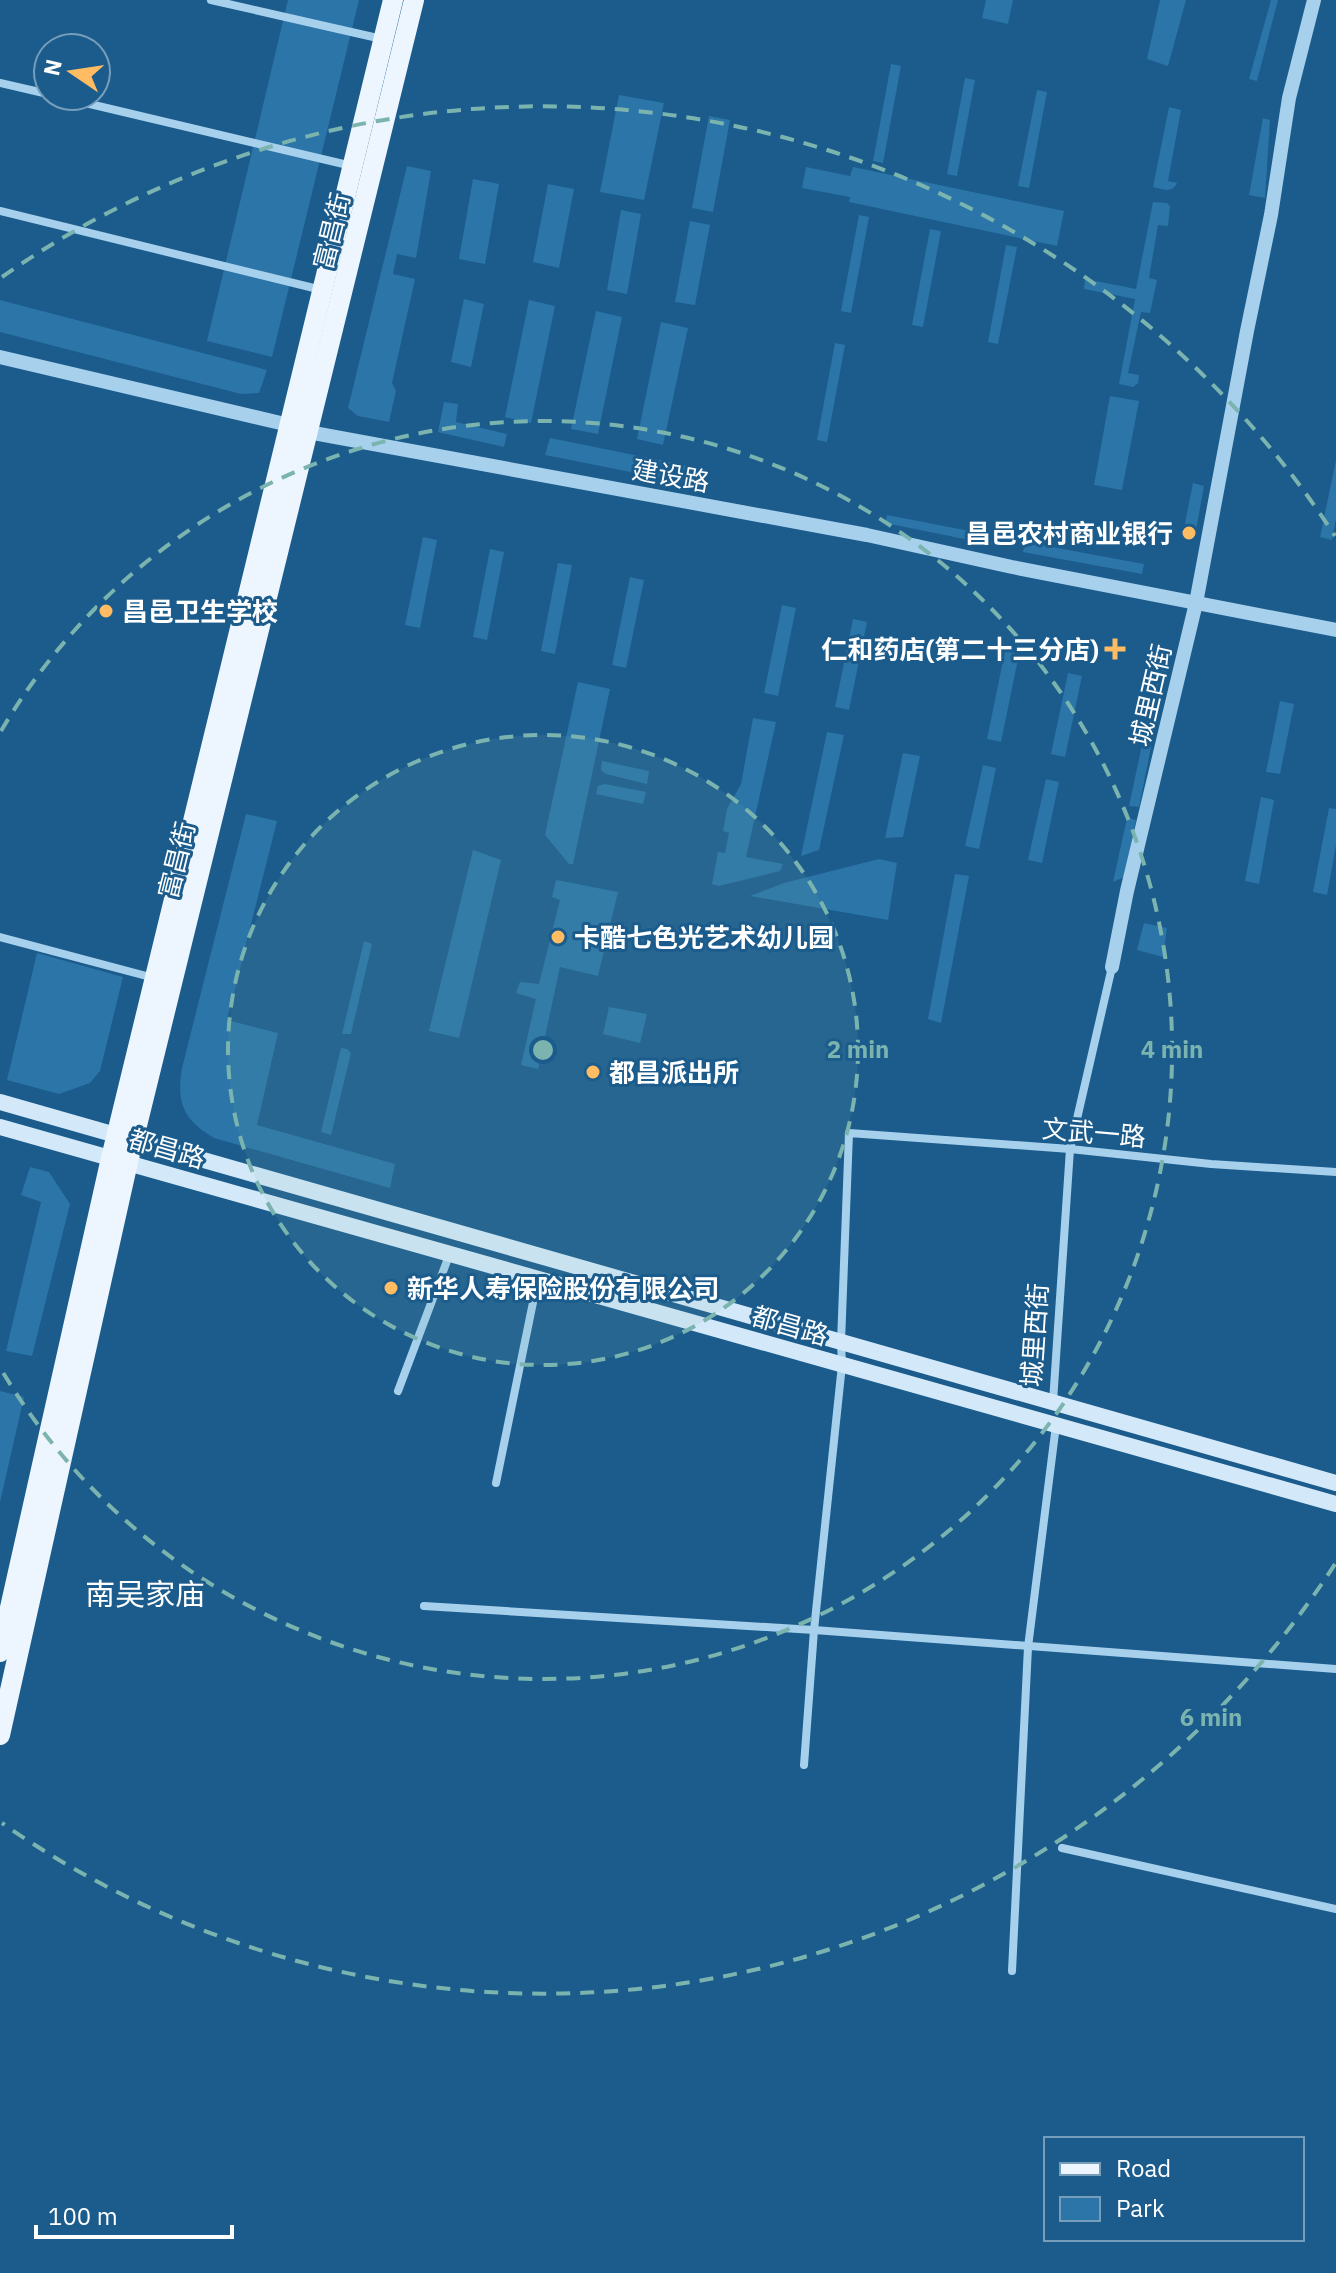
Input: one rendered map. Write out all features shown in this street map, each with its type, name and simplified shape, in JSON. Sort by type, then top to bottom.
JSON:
[{"type":"main road","name":"富昌街","points":[[0,1652],[298,428],[322,290],[393,0]]},
{"type":"main road","name":"富昌街","points":[[125,1137],[154,978],[414,0]]},
{"type":"main road","name":"都昌路","points":[[0,1102],[1336,1483]]},
{"type":"main road","name":"都昌路","points":[[0,1127],[1336,1504]]},
{"type":"main road","name":"富昌街","points":[[0,1735],[119,1160]]},
{"type":"street","points":[[211,0],[384,40]]},
{"type":"street","name":"城里西街","points":[[1053,1403],[1070,1149],[1127,891],[1196,603],[1271,215],[1289,98],[1314,0]]},
{"type":"street","points":[[0,83],[32,90]]},
{"type":"street","points":[[112,109],[353,166]]},
{"type":"street","points":[[0,211],[322,290]]},
{"type":"street","name":"建设路","points":[[0,357],[298,428],[867,535],[1012,567],[1336,630]]},
{"type":"street","points":[[0,937],[154,978]]},
{"type":"street","name":"文武一路","points":[[841,1342],[849,1133],[1336,1172]]},
{"type":"street","points":[[398,1391],[450,1253]]},
{"type":"street","points":[[496,1483],[538,1278]]},
{"type":"street","points":[[804,1765],[814,1630],[842,1365],[841,1342]]},
{"type":"street","name":"城里西街","points":[[1012,1971],[1028,1647],[1056,1425]]},
{"type":"street","points":[[424,1606],[814,1630],[1336,1669]]},
{"type":"street","points":[[1062,1848],[1336,1909]]},
{"type":"green space","points":[[288,0],[359,0],[272,357],[207,341]]},
{"type":"green space","points":[[986,0],[1013,0],[1008,24],[982,18]]},
{"type":"green space","points":[[1160,0],[1186,0],[1168,66],[1147,59]]},
{"type":"green space","points":[[1271,0],[1278,0],[1257,81],[1249,79]]},
{"type":"green space","points":[[891,64],[901,66],[883,163],[873,161]]},
{"type":"green space","points":[[965,78],[975,80],[957,176],[947,174]]},
{"type":"green space","points":[[1037,90],[1047,92],[1029,188],[1018,186]]},
{"type":"green space","points":[[619,95],[664,103],[644,200],[600,192]]},
{"type":"green space","points":[[1169,107],[1181,110],[1168,181],[1177,183],[1166,190],[1153,187]]},
{"type":"green space","points":[[709,116],[730,120],[713,212],[692,208]]},
{"type":"green space","points":[[1263,118],[1270,120],[1265,198],[1249,195]]},
{"type":"green space","points":[[407,166],[431,171],[416,258],[397,254],[393,274],[415,279],[392,383],[396,391],[389,422],[358,416],[348,408]]},
{"type":"green space","points":[[806,167],[850,176],[853,167],[1064,211],[1057,246],[849,202],[850,197],[802,188]]},
{"type":"green space","points":[[473,179],[499,184],[485,264],[459,259]]},
{"type":"green space","points":[[548,184],[574,189],[559,268],[533,262]]},
{"type":"green space","points":[[1153,202],[1170,206],[1168,226],[1158,225],[1149,278],[1157,280],[1150,313],[1141,312],[1128,373],[1139,375],[1138,383],[1133,387],[1119,384],[1135,299],[1084,289],[1085,279],[1136,289]]},
{"type":"green space","points":[[621,210],[641,214],[627,294],[607,290]]},
{"type":"green space","points":[[859,215],[869,217],[851,313],[841,311]]},
{"type":"green space","points":[[690,221],[710,225],[695,305],[675,302]]},
{"type":"green space","points":[[930,229],[941,231],[923,327],[912,325]]},
{"type":"green space","points":[[1006,245],[1017,247],[998,344],[988,342]]},
{"type":"green space","points":[[464,299],[484,304],[471,367],[451,362]]},
{"type":"green space","points":[[0,300],[267,370],[259,393],[241,394],[0,332]]},
{"type":"green space","points":[[529,300],[555,306],[531,423],[505,417]]},
{"type":"green space","points":[[596,311],[622,317],[598,434],[571,429]]},
{"type":"green space","points":[[661,322],[688,328],[663,445],[637,439]]},
{"type":"green space","points":[[835,343],[845,345],[827,442],[817,440]]},
{"type":"green space","points":[[1110,396],[1139,401],[1122,490],[1094,485]]},
{"type":"green space","points":[[444,402],[458,404],[456,422],[507,434],[504,447],[438,432]]},
{"type":"green space","points":[[550,438],[694,467],[691,484],[545,455]]},
{"type":"green space","points":[[1336,460],[1336,519],[1332,540],[1320,537]]},
{"type":"green space","points":[[1193,483],[1204,486],[1196,530],[1184,528]]},
{"type":"green space","points":[[887,515],[1006,538],[1004,547],[885,523]]},
{"type":"green space","points":[[423,537],[437,540],[420,628],[405,625]]},
{"type":"green space","points":[[1025,542],[1144,564],[1142,574],[1023,552]]},
{"type":"green space","points":[[490,549],[504,552],[487,640],[473,637]]},
{"type":"green space","points":[[558,563],[572,565],[555,654],[541,651]]},
{"type":"green space","points":[[630,577],[644,580],[626,668],[612,665]]},
{"type":"green space","points":[[782,605],[796,608],[778,696],[764,693]]},
{"type":"green space","points":[[853,619],[867,622],[849,710],[835,707]]},
{"type":"green space","points":[[1005,651],[1019,654],[1001,742],[987,739]]},
{"type":"green space","points":[[1160,661],[1169,662],[1153,733],[1145,731]]},
{"type":"green space","points":[[1068,673],[1082,676],[1065,757],[1051,754]]},
{"type":"green space","points":[[578,682],[610,689],[573,864],[569,864],[545,835]]},
{"type":"green space","points":[[1280,701],[1294,704],[1280,774],[1266,772]]},
{"type":"green space","points":[[753,718],[776,722],[746,857],[783,864],[780,871],[719,886],[712,884],[718,852],[725,853],[729,833],[723,831],[727,809],[741,784]]},
{"type":"green space","points":[[827,732],[844,735],[819,850],[801,856]]},
{"type":"green space","points":[[1142,745],[1151,747],[1139,807],[1129,806]]},
{"type":"green space","points":[[903,753],[920,756],[903,837],[885,838]]},
{"type":"green space","points":[[602,761],[649,771],[647,784],[606,774],[601,770]]},
{"type":"green space","points":[[983,765],[996,768],[979,849],[965,846]]},
{"type":"green space","points":[[1046,779],[1059,782],[1042,863],[1028,860]]},
{"type":"green space","points":[[605,784],[646,792],[643,804],[596,794],[598,786]]},
{"type":"green space","points":[[1261,797],[1274,800],[1259,884],[1245,881]]},
{"type":"green space","points":[[1329,808],[1336,809],[1336,845],[1327,895],[1313,892]]},
{"type":"green space","points":[[246,814],[277,821],[227,1020],[278,1033],[257,1125],[395,1164],[390,1188],[214,1138],[196,1125],[184,1110],[180,1092],[182,1068]]},
{"type":"green space","points":[[1127,818],[1136,820],[1124,877],[1113,882]]},
{"type":"green space","points":[[473,850],[501,860],[459,1038],[429,1031]]},
{"type":"green space","points":[[879,859],[897,863],[888,920],[750,896],[784,883]]},
{"type":"green space","points":[[955,874],[969,876],[941,1023],[928,1019]]},
{"type":"green space","points":[[556,880],[618,892],[598,976],[560,967],[538,1069],[521,1065],[536,999],[516,993],[520,982],[539,984],[560,900],[552,897]]},
{"type":"green space","points":[[1144,923],[1167,928],[1163,957],[1137,950]]},
{"type":"green space","points":[[364,941],[372,944],[351,1034],[342,1034]]},
{"type":"green space","points":[[37,953],[123,977],[100,1071],[90,1083],[59,1094],[7,1080]]},
{"type":"green space","points":[[609,1007],[647,1014],[640,1043],[603,1034]]},
{"type":"green space","points":[[341,1048],[351,1053],[331,1135],[321,1132]]},
{"type":"green space","points":[[30,1167],[49,1172],[70,1204],[32,1356],[6,1351],[41,1202],[21,1195]]},
{"type":"green space","points":[[0,1391],[24,1397],[0,1502]]},
{"type":"place","name":"昌邑农村商业银行","points":[[1189,533]]},
{"type":"place","name":"昌邑卫生学校","points":[[106,611]]},
{"type":"place","name":"仁和药店(第二十三分店)","points":[[1115,649]]},
{"type":"place","name":"卡酷七色光艺术幼儿园","points":[[558,937]]},
{"type":"place","name":"都昌派出所","points":[[593,1072]]},
{"type":"place","name":"新华人寿保险股份有限公司","points":[[391,1288]]},
{"type":"district","name":"南吴家庙","points":[[145,1593]]}]
